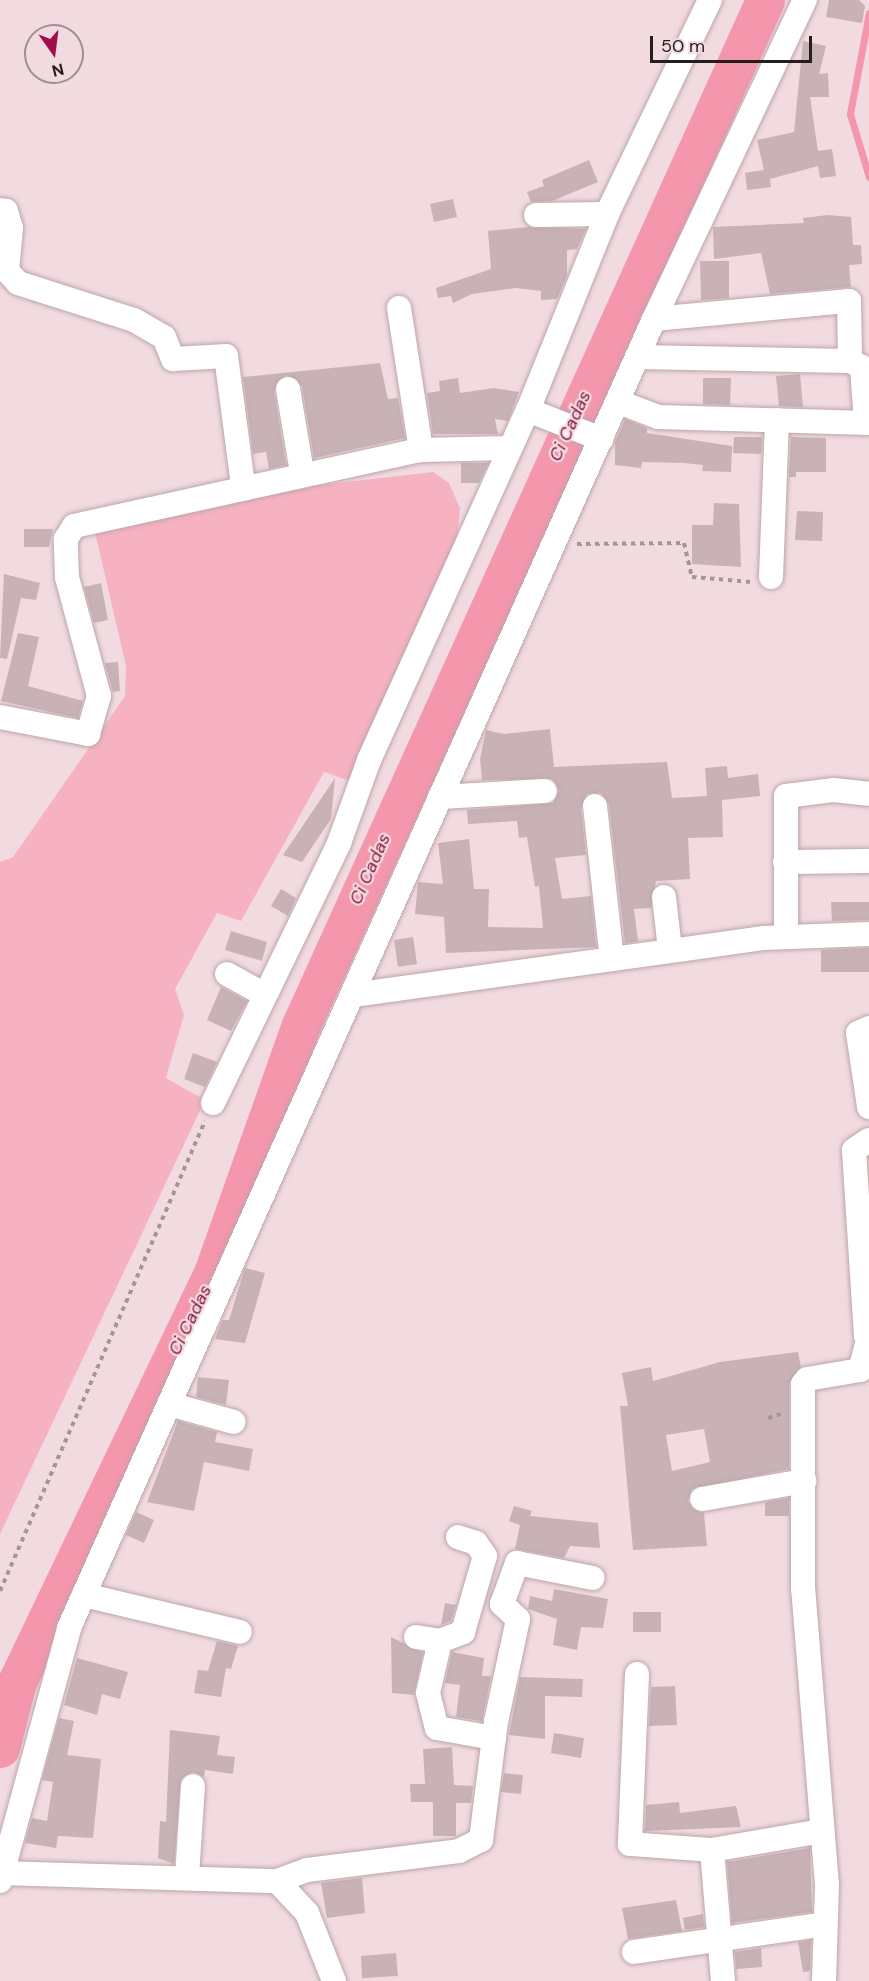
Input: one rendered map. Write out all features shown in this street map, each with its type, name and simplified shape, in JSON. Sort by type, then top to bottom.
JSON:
[{"type":"street","points":[[213,1102],[339,843],[365,769],[509,448],[532,412],[607,214],[710,0]]},
{"type":"street","points":[[517,1563],[502,1604],[518,1616],[494,1738],[484,1832],[476,1845],[307,1870],[277,1881],[187,1876],[1,1876],[69,1628],[353,995],[552,544],[596,437],[619,402],[654,319],[805,0]]},
{"type":"street","points":[[0,210],[6,210],[11,228],[7,272],[18,283],[134,320],[164,337],[173,359],[226,356],[243,486]]},
{"type":"street","points":[[537,215],[607,214]]},
{"type":"street","points":[[654,319],[849,301],[850,362]]},
{"type":"street","points":[[399,308],[422,450]]},
{"type":"street","points":[[619,402],[658,417],[868,423],[862,368],[850,362],[638,357]]},
{"type":"street","points":[[288,389],[302,472]]},
{"type":"street","points":[[532,412],[596,437]]},
{"type":"street","points":[[771,577],[777,420]]},
{"type":"street","points":[[0,717],[88,734],[99,696],[67,577],[66,539],[74,526],[302,472],[422,450],[509,448]]},
{"type":"street","points":[[786,937],[786,796],[833,790],[869,794]]},
{"type":"street","points":[[440,797],[545,791]]},
{"type":"street","points":[[595,807],[612,959]]},
{"type":"street","points":[[785,862],[869,861]]},
{"type":"street","points":[[664,897],[670,950]]},
{"type":"street","points":[[353,995],[670,950],[786,937],[869,934]]},
{"type":"street","points":[[227,974],[265,995]]},
{"type":"street","points":[[869,1028],[858,1033],[869,1107]]},
{"type":"street","points":[[824,1981],[822,1831],[803,1589],[803,1381],[860,1371],[868,1336],[861,1174],[855,1147],[869,1140]]},
{"type":"street","points":[[169,1404],[234,1422]]},
{"type":"street","points":[[702,1499],[804,1481]]},
{"type":"street","points":[[458,1537],[476,1543],[485,1556],[593,1578]]},
{"type":"street","points":[[416,1637],[440,1641],[463,1632],[485,1556]]},
{"type":"street","points":[[84,1595],[240,1632]]},
{"type":"street","points":[[440,1641],[428,1693],[437,1728],[494,1738]]},
{"type":"street","points":[[637,1674],[630,1844],[712,1850],[822,1831]]},
{"type":"street","points":[[187,1876],[193,1786]]},
{"type":"street","points":[[712,1850],[723,1981]]},
{"type":"street","points":[[277,1881],[307,1913],[334,1981]]},
{"type":"street","points":[[634,1952],[720,1937],[825,1924]]},
{"type":"path","points":[[552,544],[684,543],[696,579],[763,582],[771,577]]},
{"type":"path","points":[[0,1591],[213,1102]]},
{"type":"shaded area","points":[[433,472],[449,483],[460,508],[457,538],[353,782],[324,772],[241,921],[217,913],[175,989],[184,1015],[166,1078],[205,1100],[0,1534],[0,862],[13,857],[125,696],[126,666],[94,528],[243,494]]},
{"type":"building","points":[[829,0],[859,0],[865,6],[862,23],[826,17]]},
{"type":"building","points":[[803,41],[826,46],[819,74],[828,73],[829,97],[810,97],[818,151],[832,149],[836,176],[820,178],[818,166],[770,179],[771,187],[747,190],[745,173],[764,170],[757,140],[794,132]]},
{"type":"building","points":[[589,160],[598,182],[552,201],[531,202],[527,192],[544,186],[542,180]]},
{"type":"building","points":[[453,199],[457,217],[434,222],[430,204]]},
{"type":"building","points":[[828,215],[851,217],[853,245],[861,245],[862,264],[849,265],[851,287],[770,294],[761,253],[714,259],[713,227],[804,223],[803,218]]},
{"type":"building","points":[[528,227],[586,229],[577,249],[567,250],[567,276],[557,299],[541,300],[541,291],[516,288],[472,294],[453,303],[451,296],[438,298],[436,288],[491,269],[488,231]]},
{"type":"building","points":[[700,261],[729,261],[729,298],[701,300]]},
{"type":"building","points":[[380,363],[388,399],[398,398],[405,438],[314,458],[302,386],[286,375],[274,391],[286,465],[269,469],[266,452],[253,454],[243,377]]},
{"type":"building","points":[[800,374],[803,407],[779,406],[776,376]]},
{"type":"building","points":[[458,378],[460,393],[494,388],[519,392],[508,421],[495,419],[498,434],[433,434],[427,393],[440,391],[439,381]]},
{"type":"building","points":[[703,378],[731,378],[730,405],[703,404]]},
{"type":"building","points":[[625,419],[647,428],[647,433],[732,446],[731,472],[702,471],[703,465],[684,463],[642,462],[641,468],[615,465],[615,442]]},
{"type":"building","points":[[734,437],[762,437],[761,454],[733,453]]},
{"type":"building","points":[[791,437],[826,438],[826,472],[796,472],[796,477],[789,477]]},
{"type":"building","points":[[461,463],[488,464],[479,483],[461,483]]},
{"type":"building","points":[[714,503],[739,504],[741,567],[692,564],[692,525],[713,525]]},
{"type":"building","points":[[797,511],[823,512],[822,541],[795,540]]},
{"type":"building","points":[[24,529],[53,529],[49,547],[24,547]]},
{"type":"building","points":[[4,574],[40,583],[36,600],[21,598],[7,659],[0,658]]},
{"type":"building","points":[[101,583],[108,620],[94,623],[84,587]]},
{"type":"building","points":[[18,633],[39,637],[28,686],[83,701],[78,718],[1,701]]},
{"type":"building","points":[[118,662],[120,691],[113,692],[105,663]]},
{"type":"building","points":[[550,729],[554,767],[667,762],[672,798],[707,796],[705,768],[727,766],[728,778],[758,774],[760,796],[722,800],[723,837],[688,838],[690,879],[656,881],[651,908],[634,909],[638,941],[625,943],[609,804],[601,793],[587,794],[581,808],[586,855],[555,858],[562,899],[591,896],[596,947],[446,953],[444,917],[415,914],[418,882],[443,884],[438,843],[469,839],[474,889],[489,889],[488,927],[543,928],[539,886],[535,887],[527,837],[519,838],[517,821],[468,824],[467,810],[553,803],[559,791],[552,779],[482,780],[480,759],[486,730],[504,734]]},
{"type":"building","points":[[335,778],[331,819],[302,862],[283,855]]},
{"type":"building","points":[[281,889],[296,898],[288,916],[271,906]]},
{"type":"building","points":[[831,902],[869,902],[869,920],[832,921]]},
{"type":"building","points":[[231,931],[267,942],[262,961],[225,950]]},
{"type":"building","points":[[413,937],[417,964],[398,967],[394,940]]},
{"type":"building","points":[[869,948],[869,972],[821,972],[821,950]]},
{"type":"building","points":[[221,987],[247,1001],[231,1031],[207,1020]]},
{"type":"building","points":[[193,1053],[217,1062],[205,1087],[184,1079]]},
{"type":"building","points":[[245,1268],[265,1273],[245,1343],[215,1339],[222,1320],[229,1320]]},
{"type":"building","points":[[798,1352],[801,1367],[789,1384],[789,1469],[692,1489],[688,1502],[704,1513],[707,1546],[633,1550],[620,1406],[628,1406],[622,1373],[651,1367],[653,1381],[720,1362]],"holes":[[[704,1429],[710,1462],[672,1471],[666,1435]]]},
{"type":"building","points":[[198,1377],[229,1380],[226,1405],[196,1397]]},
{"type":"building","points":[[178,1421],[217,1432],[215,1442],[253,1449],[249,1471],[204,1462],[194,1511],[147,1502]]},
{"type":"building","points":[[789,1498],[789,1516],[765,1516],[765,1502]]},
{"type":"building","points":[[514,1506],[532,1511],[530,1516],[598,1523],[600,1548],[570,1546],[564,1558],[515,1549],[520,1525],[509,1521]]},
{"type":"building","points":[[136,1512],[154,1520],[144,1543],[126,1535]]},
{"type":"building","points":[[554,1589],[608,1599],[603,1628],[581,1627],[577,1650],[553,1645],[557,1619],[528,1609],[530,1596],[552,1601]]},
{"type":"building","points":[[445,1603],[456,1605],[451,1621],[441,1625]]},
{"type":"building","points":[[633,1612],[661,1612],[661,1632],[633,1632]]},
{"type":"building","points":[[391,1637],[423,1653],[414,1695],[392,1693]]},
{"type":"building","points":[[217,1641],[238,1646],[231,1669],[226,1668],[221,1697],[194,1693],[198,1670],[208,1671]]},
{"type":"building","points":[[452,1652],[484,1658],[482,1676],[491,1676],[482,1721],[456,1717],[460,1685],[445,1683]]},
{"type":"building","points":[[77,1658],[128,1672],[120,1699],[102,1694],[97,1715],[64,1705]]},
{"type":"building","points":[[520,1677],[583,1679],[582,1697],[545,1696],[545,1739],[509,1735]]},
{"type":"building","points":[[675,1686],[677,1725],[649,1726],[651,1687]]},
{"type":"building","points":[[59,1718],[74,1721],[67,1755],[101,1759],[93,1838],[58,1836],[56,1848],[25,1843],[32,1818],[47,1821],[53,1782],[42,1780]]},
{"type":"building","points":[[170,1730],[220,1736],[217,1755],[235,1757],[233,1774],[205,1770],[204,1777],[193,1772],[181,1779],[174,1864],[158,1858],[160,1821],[166,1822]]},
{"type":"building","points":[[554,1733],[584,1738],[581,1758],[551,1753]]},
{"type":"building","points":[[452,1747],[454,1785],[473,1786],[471,1803],[456,1803],[456,1836],[433,1836],[433,1802],[411,1802],[410,1784],[425,1784],[423,1749]]},
{"type":"building","points":[[504,1773],[523,1775],[521,1794],[501,1792]]},
{"type":"building","points":[[679,1802],[680,1813],[736,1806],[741,1827],[645,1831],[646,1805]]},
{"type":"building","points":[[810,1848],[812,1912],[732,1923],[727,1862]]},
{"type":"building","points":[[362,1878],[365,1913],[327,1918],[321,1883]]},
{"type":"building","points":[[676,1900],[682,1931],[628,1939],[622,1908]]},
{"type":"building","points":[[703,1914],[704,1927],[685,1930],[683,1918]]},
{"type":"building","points":[[811,1940],[810,1971],[803,1972],[798,1942]]},
{"type":"building","points":[[761,1948],[762,1967],[736,1969],[735,1952]]},
{"type":"building","points":[[396,1953],[398,1976],[362,1978],[361,1956]]},
{"type":"waterway","name":"Ci Cadas","points":[[0,1748],[17,1682],[213,1273],[301,1025],[765,0]]},
{"type":"waterway","points":[[869,13],[850,114],[869,177]]}]
